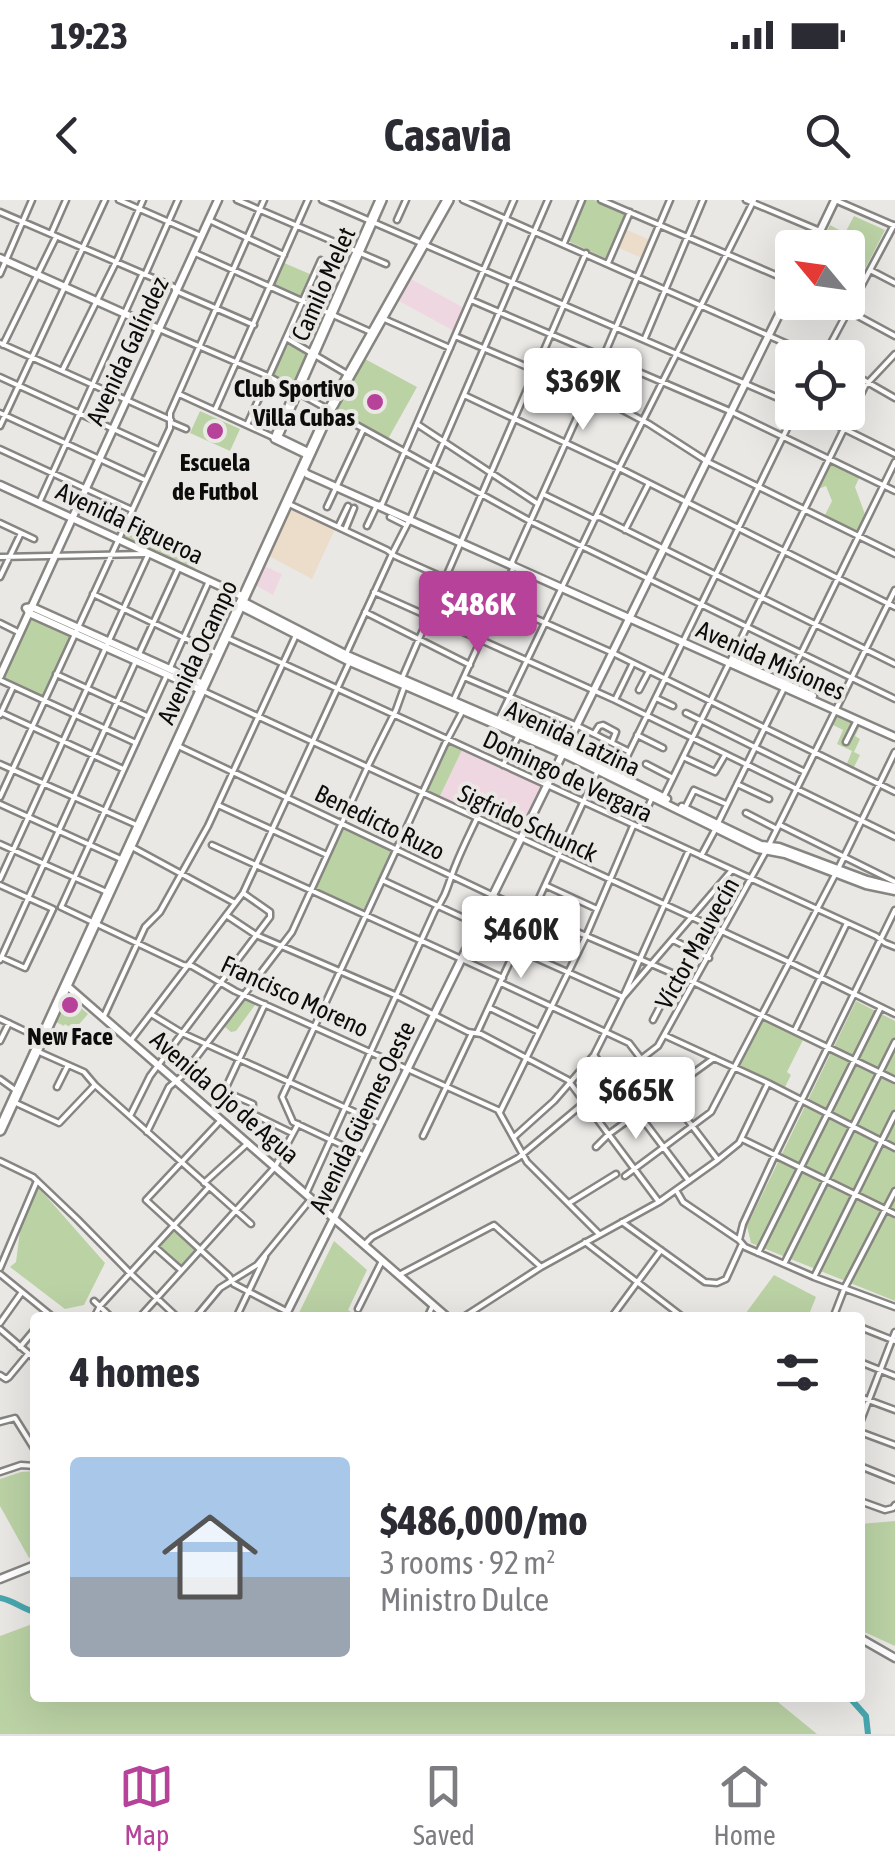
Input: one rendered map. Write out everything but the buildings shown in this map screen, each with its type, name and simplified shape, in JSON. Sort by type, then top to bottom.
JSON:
[{"type":"main road","name":"Avenida Galíndez","points":[[175,289],[216,200]]},
{"type":"main road","name":"Avenida Galíndez","points":[[29,609],[216,200]]},
{"type":"main road","name":"Camilo Melet","points":[[276,438],[382,200]]},
{"type":"main road","name":"Avenida Ocampo","points":[[0,1130],[309,454],[448,200]]},
{"type":"main road","points":[[820,230],[835,200]]},
{"type":"main road","points":[[2,261],[156,329]]},
{"type":"main road","name":"Avenida Güemes Oeste","points":[[286,1312],[777,320]]},
{"type":"main road","points":[[276,438],[309,454]]},
{"type":"main road","points":[[302,470],[338,486]]},
{"type":"main road","points":[[302,470],[314,480],[338,486]]},
{"type":"main road","name":"Avenida Figueroa","points":[[0,486],[209,581],[242,601]]},
{"type":"main road","name":"Avenida Misiones","points":[[338,486],[895,735]]},
{"type":"main road","name":"Avenida Latzina","points":[[242,601],[349,658],[565,752],[716,826],[866,884],[895,887]]},
{"type":"main road","points":[[29,609],[202,687]]},
{"type":"main road","points":[[0,678],[2,663],[29,609]]},
{"type":"main road","points":[[2,663],[29,609]]},
{"type":"main road","name":"Avenida Latzina","points":[[453,702],[463,710],[565,752]]},
{"type":"main road","name":"Avenida Misiones","points":[[836,709],[895,735]]},
{"type":"main road","name":"Avenida Latzina","points":[[599,768],[716,826]]},
{"type":"main road","name":"Avenida Ojo de Agua","points":[[66,985],[442,1312]]},
{"type":"main road","points":[[0,1580],[30,1567]]},
{"type":"main road","points":[[865,1641],[895,1658]]},
{"type":"street","points":[[0,274],[2,261],[32,200]]},
{"type":"street","points":[[66,200],[54,236],[2,344],[186,430]]},
{"type":"street","points":[[0,426],[104,200]]},
{"type":"street","points":[[120,200],[200,235]]},
{"type":"street","points":[[62,371],[143,200]]},
{"type":"street","points":[[39,503],[178,200]]},
{"type":"street","points":[[238,200],[386,264]]},
{"type":"street","points":[[164,417],[179,394],[264,200]]},
{"type":"street","points":[[215,410],[308,200]]},
{"type":"street","points":[[322,200],[775,397]]},
{"type":"street","points":[[397,220],[406,200]]},
{"type":"street","points":[[463,200],[781,340]]},
{"type":"street","points":[[367,526],[417,424],[514,200]]},
{"type":"street","points":[[130,1041],[243,893],[338,689],[365,612],[409,521],[548,200]]},
{"type":"street","points":[[564,244],[582,200]]},
{"type":"street","points":[[453,702],[670,200]]},
{"type":"street","points":[[644,339],[703,200]]},
{"type":"street","points":[[835,200],[894,225],[865,280]]},
{"type":"street","points":[[606,201],[775,277]]},
{"type":"street","points":[[497,722],[751,201],[818,230]]},
{"type":"street","points":[[0,212],[254,325]]},
{"type":"street","points":[[608,263],[630,212]]},
{"type":"street","points":[[208,220],[284,255]]},
{"type":"street","points":[[194,252],[373,333]]},
{"type":"street","points":[[148,1132],[169,1087],[294,927],[406,688],[403,681],[418,638],[586,253]]},
{"type":"street","points":[[247,425],[321,260]]},
{"type":"street","points":[[870,270],[895,283]]},
{"type":"street","points":[[471,300],[732,412],[895,492]]},
{"type":"street","points":[[382,318],[450,348]]},
{"type":"street","points":[[865,320],[895,336]]},
{"type":"street","points":[[156,329],[268,376],[530,521],[895,699]]},
{"type":"street","points":[[455,336],[588,393],[644,421],[708,462],[895,554]]},
{"type":"street","points":[[286,338],[350,376]]},
{"type":"street","points":[[865,388],[895,354]]},
{"type":"street","points":[[0,377],[160,450]]},
{"type":"street","points":[[865,380],[895,398]]},
{"type":"street","points":[[179,394],[276,438]]},
{"type":"street","points":[[464,395],[895,607]]},
{"type":"street","points":[[124,860],[28,817],[0,800],[160,450],[171,421],[170,413]]},
{"type":"street","points":[[2,415],[146,480]]},
{"type":"street","points":[[417,424],[538,504]]},
{"type":"street","points":[[328,507],[363,430]]},
{"type":"street","points":[[618,775],[787,430]]},
{"type":"street","points":[[663,797],[844,430]]},
{"type":"street","points":[[846,430],[895,454]]},
{"type":"street","points":[[0,449],[132,510]]},
{"type":"street","points":[[701,856],[895,462]]},
{"type":"street","points":[[625,530],[648,484]]},
{"type":"street","points":[[543,494],[625,530],[895,664]]},
{"type":"street","points":[[287,503],[633,663],[895,792]]},
{"type":"street","points":[[341,528],[351,507]]},
{"type":"street","points":[[390,517],[409,521]]},
{"type":"street","points":[[0,524],[34,539]]},
{"type":"street","points":[[0,577],[21,533]]},
{"type":"street","points":[[0,557],[148,554],[0,882],[53,909],[60,907],[74,878],[209,581]]},
{"type":"street","points":[[53,909],[25,968],[0,958],[178,567]]},
{"type":"street","name":"Víctor Mauvecín","points":[[364,1245],[522,1155],[658,1046],[779,827],[895,590]]},
{"type":"street","points":[[374,592],[595,690],[895,837]]},
{"type":"street","points":[[93,594],[218,654]]},
{"type":"street","points":[[365,612],[470,665]]},
{"type":"street","points":[[0,623],[16,631]]},
{"type":"street","points":[[103,1018],[146,924],[160,912],[218,806],[298,631]]},
{"type":"street","name":"Domingo de Vergara","points":[[226,637],[818,908],[895,948]]},
{"type":"street","points":[[616,700],[633,663]]},
{"type":"street","points":[[640,690],[649,671]]},
{"type":"street","points":[[56,674],[148,716]]},
{"type":"street","points":[[464,677],[629,752]]},
{"type":"street","points":[[0,678],[136,742]]},
{"type":"street","points":[[14,686],[0,713],[123,769]]},
{"type":"street","name":"Sigfrido Schunck","points":[[202,687],[258,718],[895,1014]]},
{"type":"street","points":[[656,698],[673,706]]},
{"type":"street","points":[[365,1156],[291,1120],[282,1100],[463,710]]},
{"type":"street","points":[[686,712],[806,772]]},
{"type":"street","points":[[846,742],[857,720]]},
{"type":"street","points":[[594,734],[602,725],[616,732],[611,743]]},
{"type":"street","points":[[503,765],[519,735]]},
{"type":"street","points":[[638,735],[663,748]]},
{"type":"street","name":"Benedicto Ruzo","points":[[176,745],[494,896],[695,982],[895,1080]]},
{"type":"street","points":[[625,1176],[712,1112],[895,752]]},
{"type":"street","points":[[683,757],[715,772],[725,754]]},
{"type":"street","points":[[0,764],[139,826]]},
{"type":"street","points":[[646,764],[673,778]]},
{"type":"street","points":[[424,1136],[490,1008],[599,768]]},
{"type":"street","points":[[737,784],[768,800]]},
{"type":"street","points":[[684,808],[694,790],[727,804]]},
{"type":"street","points":[[599,1234],[522,1155],[500,1112],[653,795]]},
{"type":"street","points":[[218,806],[326,854]]},
{"type":"street","points":[[746,813],[844,857],[895,887]]},
{"type":"street","points":[[200,1312],[214,1293],[257,1265],[309,1196],[345,1106],[477,818]]},
{"type":"street","points":[[0,844],[108,893]]},
{"type":"street","points":[[212,845],[421,940],[629,1042],[718,1160]]},
{"type":"street","points":[[130,846],[235,903]]},
{"type":"street","points":[[514,1138],[594,1054],[689,850]]},
{"type":"street","points":[[623,996],[732,870]]},
{"type":"street","points":[[382,880],[623,996]]},
{"type":"street","points":[[545,885],[597,909]]},
{"type":"street","points":[[130,1116],[144,1084],[271,914],[243,893]]},
{"type":"street","name":"Francisco Moreno","points":[[60,907],[500,1112]]},
{"type":"street","points":[[622,1222],[705,1282],[717,1283],[726,1278],[743,1224],[774,1155],[895,910]]},
{"type":"street","points":[[226,915],[256,936],[396,995],[570,1083],[659,1202]]},
{"type":"street","points":[[795,1030],[847,923]]},
{"type":"street","points":[[673,940],[709,958]]},
{"type":"street","points":[[653,1020],[677,974]]},
{"type":"street","points":[[214,1114],[265,1004]]},
{"type":"street","points":[[490,1008],[539,1032]]},
{"type":"street","points":[[758,1253],[881,1008]]},
{"type":"street","points":[[151,1014],[182,1033],[380,1124]]},
{"type":"street","points":[[0,1018],[42,1039]]},
{"type":"street","points":[[0,1040],[8,1023]]},
{"type":"street","points":[[666,1036],[895,1148]]},
{"type":"street","points":[[784,1264],[895,1042]]},
{"type":"street","points":[[36,1051],[84,1072],[251,1224]]},
{"type":"street","points":[[594,1054],[689,1180]]},
{"type":"street","points":[[596,1147],[714,1058]]},
{"type":"street","points":[[57,1087],[68,1065]]},
{"type":"street","points":[[0,1079],[15,1097],[58,1124],[95,1085]]},
{"type":"street","points":[[471,1312],[541,1267],[659,1202],[718,1160],[738,1143],[768,1084]]},
{"type":"street","points":[[224,1091],[250,1102],[255,1115],[293,1134]]},
{"type":"street","points":[[814,1276],[895,1114]]},
{"type":"street","points":[[221,1120],[146,1200],[232,1280],[282,1312]]},
{"type":"street","points":[[143,1312],[275,1167],[298,1124]]},
{"type":"street","points":[[741,1138],[895,1214]]},
{"type":"street","points":[[97,1312],[248,1143]]},
{"type":"street","points":[[0,1161],[37,1180],[171,1312]]},
{"type":"street","points":[[568,1203],[616,1174]]},
{"type":"street","points":[[37,1180],[0,1271],[43,1312]]},
{"type":"street","points":[[676,1190],[683,1202],[758,1253],[895,1306]]},
{"type":"street","points":[[836,1312],[895,1191]]},
{"type":"street","points":[[398,1276],[494,1224],[541,1267]]},
{"type":"street","points":[[585,1242],[676,1312]]},
{"type":"street","points":[[154,1247],[181,1271]]},
{"type":"street","points":[[615,1312],[661,1250]]},
{"type":"street","points":[[239,1312],[266,1252]]},
{"type":"street","points":[[358,1308],[382,1261]]},
{"type":"street","points":[[0,1376],[9,1377],[28,1354],[0,1326],[22,1292]]},
{"type":"street","points":[[94,1301],[106,1312]]},
{"type":"street","points":[[430,1312],[434,1305]]},
{"type":"street","points":[[865,1330],[894,1340]]},
{"type":"street","points":[[865,1410],[895,1332]]},
{"type":"street","points":[[20,1347],[30,1334]]},
{"type":"street","points":[[865,1364],[895,1376]]},
{"type":"street","points":[[865,1399],[895,1410]]},
{"type":"street","points":[[0,1422],[16,1418],[30,1442]]},
{"type":"street","points":[[865,1434],[895,1445]]},
{"type":"street","points":[[0,1472],[30,1466]]},
{"type":"street","points":[[865,1468],[895,1480]]},
{"type":"street","points":[[865,1503],[885,1510],[895,1504]]},
{"type":"shaded area","points":[[627,230],[650,240],[642,258],[619,248]]},
{"type":"shaded area","points":[[411,279],[464,308],[454,331],[399,301]]},
{"type":"shaded area","points":[[292,509],[335,529],[312,579],[269,556]]},
{"type":"shaded area","points":[[264,566],[282,574],[273,595],[255,585]]},
{"type":"shaded area","points":[[462,750],[541,786],[520,834],[439,798]]},
{"type":"green space","points":[[585,200],[626,214],[607,259],[568,241]]},
{"type":"green space","points":[[854,216],[885,230],[865,269],[865,230],[847,230]]},
{"type":"green space","points":[[282,262],[312,275],[301,298],[273,285]]},
{"type":"green space","points":[[289,343],[309,355],[295,387],[273,374]]},
{"type":"green space","name":"Club Sportivo Villa Cubas","points":[[365,359],[417,387],[388,439],[336,410]]},
{"type":"green space","name":"Escuela de Futbol","points":[[200,411],[240,429],[230,451],[190,433]]},
{"type":"green space","points":[[830,463],[860,476],[855,487],[866,517],[856,533],[824,517],[832,501],[826,486],[816,490]]},
{"type":"green space","points":[[126,528],[198,561],[194,570],[124,540]]},
{"type":"green space","points":[[30,616],[71,634],[42,697],[2,678]]},
{"type":"green space","points":[[837,714],[861,724],[854,752],[860,755],[853,769],[846,766],[852,751],[837,744],[843,730],[831,724]]},
{"type":"green space","points":[[451,745],[462,750],[439,798],[428,791]]},
{"type":"green space","points":[[342,825],[392,852],[363,911],[313,889]]},
{"type":"green space","name":"New Face","points":[[67,996],[88,1014],[74,1030],[56,1022]]},
{"type":"green space","points":[[248,998],[255,1005],[236,1031],[231,1032],[224,1023]]},
{"type":"green space","points":[[856,1001],[895,1021],[895,1301],[751,1243],[747,1226]]},
{"type":"green space","points":[[763,1019],[804,1038],[787,1072],[791,1075],[784,1089],[739,1066]]},
{"type":"green space","points":[[38,1187],[105,1263],[84,1305],[65,1309],[10,1267],[16,1262],[21,1223]]},
{"type":"green space","points":[[174,1229],[197,1249],[181,1267],[158,1246]]},
{"type":"green space","points":[[334,1241],[367,1270],[348,1310],[351,1312],[299,1312]]},
{"type":"green space","points":[[774,1275],[816,1297],[810,1312],[747,1312]]},
{"type":"green space","points":[[30,1471],[29,1558],[0,1506],[0,1479]]},
{"type":"green space","points":[[895,1521],[895,1646],[865,1632],[865,1524]]},
{"type":"green space","points":[[30,1625],[30,1702],[778,1702],[817,1734],[0,1734],[0,1636]]},
{"type":"waterway","points":[[0,1598],[30,1610]]},
{"type":"waterway","points":[[854,1702],[866,1716],[868,1734]]},
{"type":"place","name":"Club Sportivo Villa Cubas","points":[[375,402]]},
{"type":"place","name":"Escuela de Futbol","points":[[215,431]]},
{"type":"place","name":"New Face","points":[[70,1005]]}]
